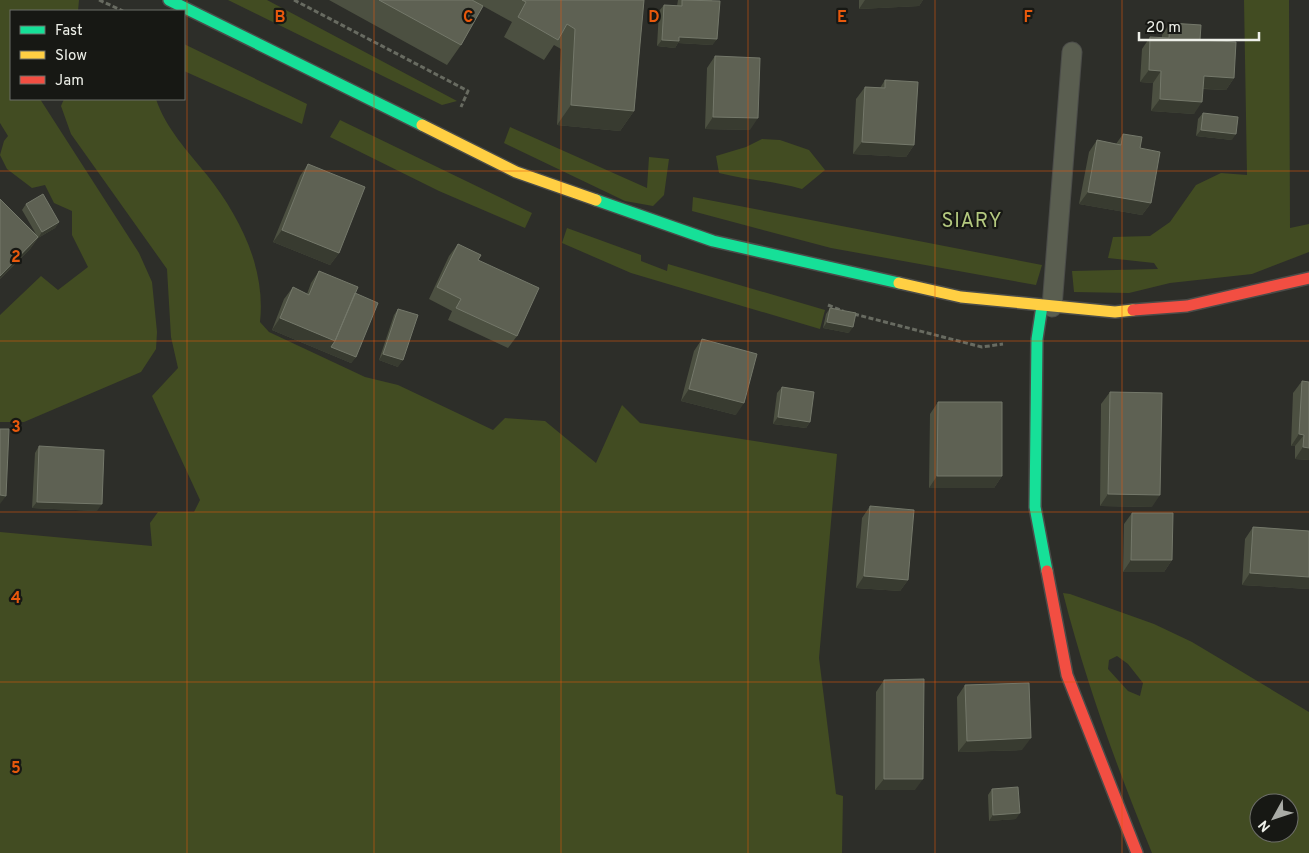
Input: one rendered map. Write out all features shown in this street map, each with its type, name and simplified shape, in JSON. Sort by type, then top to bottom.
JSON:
[{"type":"street","points":[[169,0],[516,172],[712,241],[961,296],[1047,307],[1115,312],[1187,306],[1309,278]]},
{"type":"street","points":[[1047,307],[1037,339],[1035,507],[1067,675],[1137,853]]},
{"type":"lane","points":[[1047,307],[1072,52]]},
{"type":"path","points":[[99,0],[121,10]]},
{"type":"path","points":[[294,0],[468,90],[459,110]]},
{"type":"green space","points":[[0,0],[79,0],[78,10],[10,10],[10,100],[41,100],[139,253],[152,282],[157,332],[156,349],[141,372],[24,422],[0,422],[0,315],[41,276],[58,290],[88,267],[72,235],[72,211],[54,203],[45,185],[32,188],[7,169],[0,155],[4,141],[8,136],[0,123]]},
{"type":"green space","points":[[228,0],[267,0],[457,101],[442,105]]},
{"type":"green space","points":[[1244,0],[1289,0],[1290,228],[1309,224],[1309,252],[1252,274],[1170,283],[1129,293],[1074,292],[1072,271],[1158,269],[1154,263],[1108,258],[1113,237],[1150,236],[1170,222],[1196,185],[1221,173],[1247,175]]},
{"type":"green space","points":[[185,44],[307,104],[302,124],[185,71]]},
{"type":"green space","points":[[64,100],[156,100],[171,129],[219,191],[240,226],[255,263],[259,282],[260,322],[269,332],[365,377],[398,385],[493,430],[505,418],[545,421],[596,463],[622,405],[640,423],[837,454],[819,658],[836,794],[843,796],[842,853],[0,853],[0,532],[152,546],[150,523],[158,512],[194,512],[200,500],[152,396],[178,368],[171,337],[167,269],[71,134],[61,106]]},
{"type":"green space","points":[[340,120],[532,213],[525,228],[439,191],[330,137]]},
{"type":"green space","points":[[510,127],[647,188],[649,157],[669,159],[664,195],[653,206],[625,201],[504,143]]},
{"type":"green space","points":[[762,139],[780,140],[809,150],[825,170],[802,189],[719,173],[716,156],[746,147]]},
{"type":"green space","points":[[693,197],[1042,265],[1036,285],[831,248],[692,211]]},
{"type":"green space","points":[[567,228],[641,255],[641,261],[667,271],[668,264],[825,310],[820,329],[631,273],[562,243]]},
{"type":"green space","points":[[1063,593],[1154,624],[1192,642],[1309,712],[1309,853],[1152,853],[1103,725]],"holes":[[[1117,656],[1128,664],[1143,683],[1140,696],[1128,691],[1108,669],[1109,660]]]},
{"type":"building","points":[[379,0],[472,0],[483,6],[461,45]]},
{"type":"building","points":[[522,0],[644,0],[634,111],[571,105],[575,29],[567,24],[558,40],[518,17],[526,2]]},
{"type":"building","points":[[682,0],[720,1],[717,39],[679,37],[679,41],[662,40],[664,5],[682,6]]},
{"type":"building","points":[[1170,23],[1201,25],[1200,40],[1236,42],[1234,78],[1204,76],[1202,102],[1160,99],[1161,71],[1149,70],[1150,37],[1169,38]]},
{"type":"building","points":[[715,56],[760,58],[758,118],[713,117]]},
{"type":"building","points":[[885,80],[918,82],[914,145],[862,142],[865,87],[885,88]]},
{"type":"building","points":[[1203,113],[1238,117],[1236,134],[1201,130]]},
{"type":"building","points":[[1123,134],[1142,137],[1140,148],[1160,152],[1151,203],[1088,192],[1097,140],[1121,145]]},
{"type":"building","points":[[308,164],[365,187],[339,253],[282,230]]},
{"type":"building","points":[[43,194],[59,222],[42,232],[26,204]]},
{"type":"building","points":[[0,199],[38,237],[0,276]]},
{"type":"building","points":[[458,244],[481,255],[478,260],[539,288],[517,336],[456,308],[461,299],[437,287]]},
{"type":"building","points":[[319,271],[358,287],[335,341],[280,318],[293,287],[309,295]]},
{"type":"building","points":[[355,293],[378,303],[356,357],[331,347]]},
{"type":"building","points":[[830,308],[856,313],[853,327],[827,322]]},
{"type":"building","points":[[398,309],[418,315],[403,360],[383,354]]},
{"type":"building","points":[[702,339],[757,354],[744,403],[689,389]]},
{"type":"building","points":[[1302,381],[1309,382],[1309,448],[1303,447],[1304,435],[1299,434]]},
{"type":"building","points":[[782,387],[814,392],[810,422],[778,417]]},
{"type":"building","points":[[1110,392],[1162,393],[1160,495],[1108,494]]},
{"type":"building","points":[[938,402],[1002,402],[1002,476],[937,476]]},
{"type":"building","points":[[0,429],[9,429],[6,496],[0,495]]},
{"type":"building","points":[[39,446],[104,450],[102,504],[37,502]]},
{"type":"building","points":[[870,506],[914,510],[908,580],[864,576]]},
{"type":"building","points":[[1132,513],[1173,513],[1172,560],[1131,560]]},
{"type":"building","points":[[1253,527],[1309,531],[1309,577],[1250,573]]},
{"type":"building","points":[[924,679],[923,779],[884,779],[884,680]]},
{"type":"building","points":[[1029,683],[1031,738],[967,741],[965,685]]},
{"type":"building","points":[[1018,787],[1020,813],[993,815],[992,789]]},
{"type":"traffic: fast","points":[[169,0],[422,125]]},
{"type":"traffic: fast","points":[[596,200],[713,241],[899,283]]},
{"type":"traffic: fast","points":[[1042,306],[1037,339],[1035,507],[1047,571]]},
{"type":"traffic: slow","points":[[422,125],[516,172],[596,200]]},
{"type":"traffic: slow","points":[[899,283],[961,297],[1115,312],[1133,310]]},
{"type":"traffic: jam","points":[[1133,310],[1187,306],[1309,278]]},
{"type":"traffic: jam","points":[[1047,571],[1067,675],[1137,853]]},
{"type":"district","name":"SIARY","points":[[972,220]]}]
